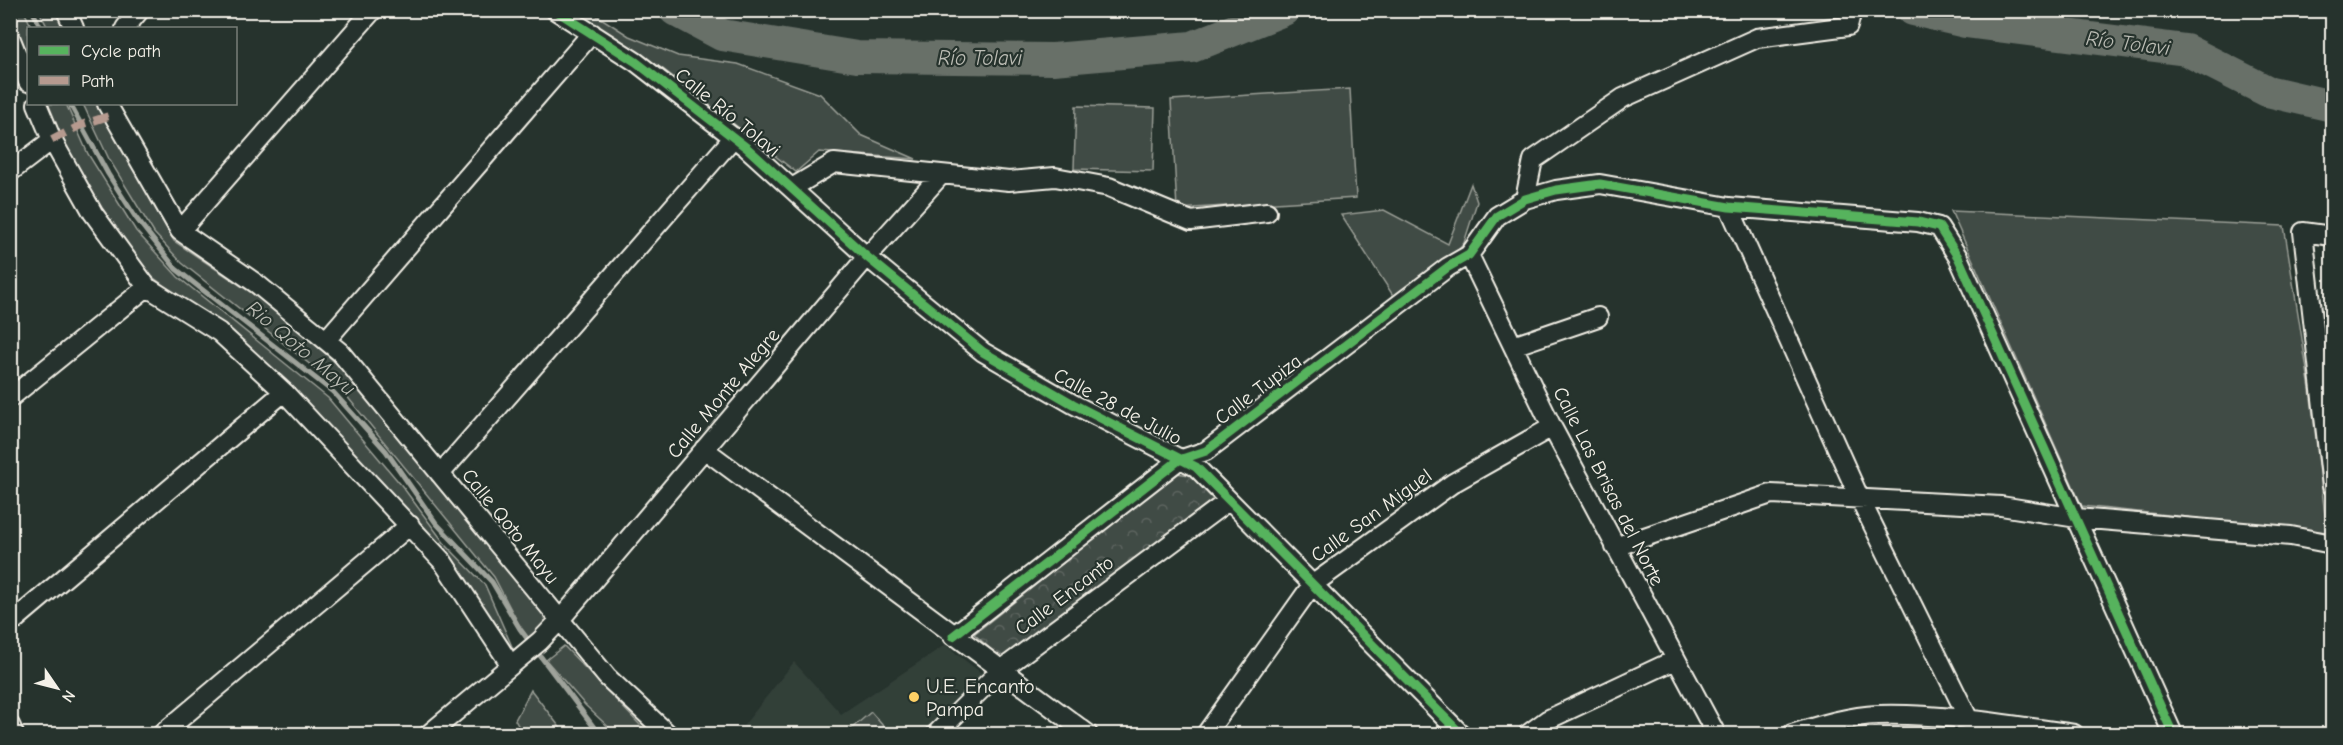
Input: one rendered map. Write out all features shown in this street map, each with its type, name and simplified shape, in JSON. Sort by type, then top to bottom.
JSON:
[{"type":"street","points":[[66,10],[74,27]]},
{"type":"street","points":[[126,27],[140,10]]},
{"type":"street","points":[[108,105],[180,231],[373,10]]},
{"type":"street","name":"Calle Río Tolavi","points":[[555,10],[636,62],[734,137],[867,257]]},
{"type":"street","points":[[1526,199],[1533,160],[1623,98],[1757,38],[1848,26],[1852,10]]},
{"type":"street","points":[[327,339],[592,33]]},
{"type":"street","points":[[10,37],[27,79]]},
{"type":"street","points":[[37,105],[52,140],[93,213],[147,287],[219,332],[284,392],[410,525],[516,660]]},
{"type":"street","points":[[440,474],[734,137]]},
{"type":"street","points":[[10,172],[52,140]]},
{"type":"street","points":[[792,188],[834,163],[1009,181],[1055,177],[1109,187],[1191,221],[1267,212]]},
{"type":"street","name":"Calle Monte Alegre","points":[[429,735],[540,641],[560,621],[867,257],[941,175]]},
{"type":"street","points":[[1469,255],[1497,216],[1526,199],[1556,190],[1600,184],[1729,207],[1918,222],[1940,227],[1958,257],[2174,735]]},
{"type":"street","points":[[1729,207],[1859,497],[1973,727]]},
{"type":"street","name":"Calle Qoto Mayu","points":[[180,231],[257,284],[327,339],[607,676],[668,735]]},
{"type":"street","points":[[2332,236],[2303,232],[2332,486]]},
{"type":"street","name":"Calle Las Brisas del Norte","points":[[1469,255],[1552,427],[1716,735]]},
{"type":"street","name":"Calle Tupiza","points":[[953,636],[1179,460],[1206,451],[1448,267],[1469,255]]},
{"type":"street","name":"Calle 28 de Julio","points":[[867,257],[983,352],[1179,460],[1196,467],[1461,735]]},
{"type":"street","points":[[10,398],[147,287]]},
{"type":"street","points":[[1513,346],[1598,317]]},
{"type":"street","points":[[10,624],[284,392]]},
{"type":"street","name":"Calle San Miguel","points":[[1206,735],[1312,585],[1454,483],[1552,427]]},
{"type":"street","points":[[704,449],[1088,735]]},
{"type":"street","points":[[1615,547],[1771,494],[2001,506],[2077,518],[2291,536],[2332,544]]},
{"type":"street","name":"Calle Encanto","points":[[936,735],[1001,670],[1228,501]]},
{"type":"street","points":[[162,735],[410,525]]},
{"type":"street","points":[[1528,735],[1547,720],[1675,660]]},
{"type":"street","points":[[1792,735],[1814,727],[1875,715],[1973,727],[2074,735]]},
{"type":"street","points":[[10,725],[14,735]]},
{"type":"shaded area","name":"U.E. Encanto Pampa","points":[[945,645],[984,675],[924,734],[737,734],[794,662],[841,714]]},
{"type":"green space","points":[[10,11],[24,11],[32,27],[27,27],[27,60],[11,20]]},
{"type":"green space","points":[[39,11],[57,11],[65,27],[47,27]]},
{"type":"green space","points":[[569,11],[590,11],[629,36],[678,56],[738,64],[820,94],[861,135],[916,159],[819,152],[796,172],[663,69]]},
{"type":"green space","points":[[1350,89],[1356,198],[1177,209],[1171,100]]},
{"type":"green space","points":[[45,105],[66,105],[88,154],[136,231],[178,277],[328,398],[402,486],[445,544],[485,585],[514,651],[432,540],[229,334],[146,272],[96,206],[59,137]]},
{"type":"green space","points":[[83,105],[98,105],[174,241],[274,308],[346,372],[549,619],[527,640],[494,577],[341,389],[182,263],[154,233],[109,159]]},
{"type":"green space","points":[[1076,106],[1155,108],[1153,171],[1074,169]]},
{"type":"green space","points":[[1471,184],[1477,202],[1464,243],[1457,252],[1394,297],[1341,215],[1384,210],[1448,244]]},
{"type":"green space","points":[[1951,211],[2284,226],[2310,389],[2327,532],[2082,506]]},
{"type":"green space","points":[[1176,473],[1190,475],[1213,499],[1004,661],[974,634]]},
{"type":"green space","points":[[564,646],[651,734],[616,734],[585,705],[546,660]]},
{"type":"green space","points":[[531,690],[565,734],[523,734],[515,720]]},
{"type":"green space","points":[[871,712],[890,734],[845,734]]},
{"type":"waterway","name":"Rio Qoto Mayu","points":[[32,10],[40,27]]},
{"type":"waterway","name":"Río Tolavi","points":[[675,10],[722,35],[857,57],[1053,59],[1192,47],[1284,10]]},
{"type":"waterway","name":"Río Tolavi","points":[[1913,10],[1965,22],[2186,50],[2267,91],[2332,106]]},
{"type":"waterway","name":"Rio Qoto Mayu","points":[[71,105],[108,174],[136,218],[176,269],[333,392],[386,451],[436,523],[492,582],[520,629],[599,734]]},
{"type":"marked path","points":[[52,140],[81,125],[112,115]]},
{"type":"cycle path","points":[[555,10],[636,62],[747,148],[867,257],[983,352],[1073,404],[1196,467],[1461,734]]},
{"type":"cycle path","points":[[953,636],[1179,460],[1206,451],[1448,267],[1469,255],[1497,216],[1525,199],[1556,190],[1600,184],[1729,207],[1918,222],[1939,227],[1958,257],[2173,734]]},
{"type":"place","name":"U.E. Encanto Pampa","points":[[914,697]]}]
